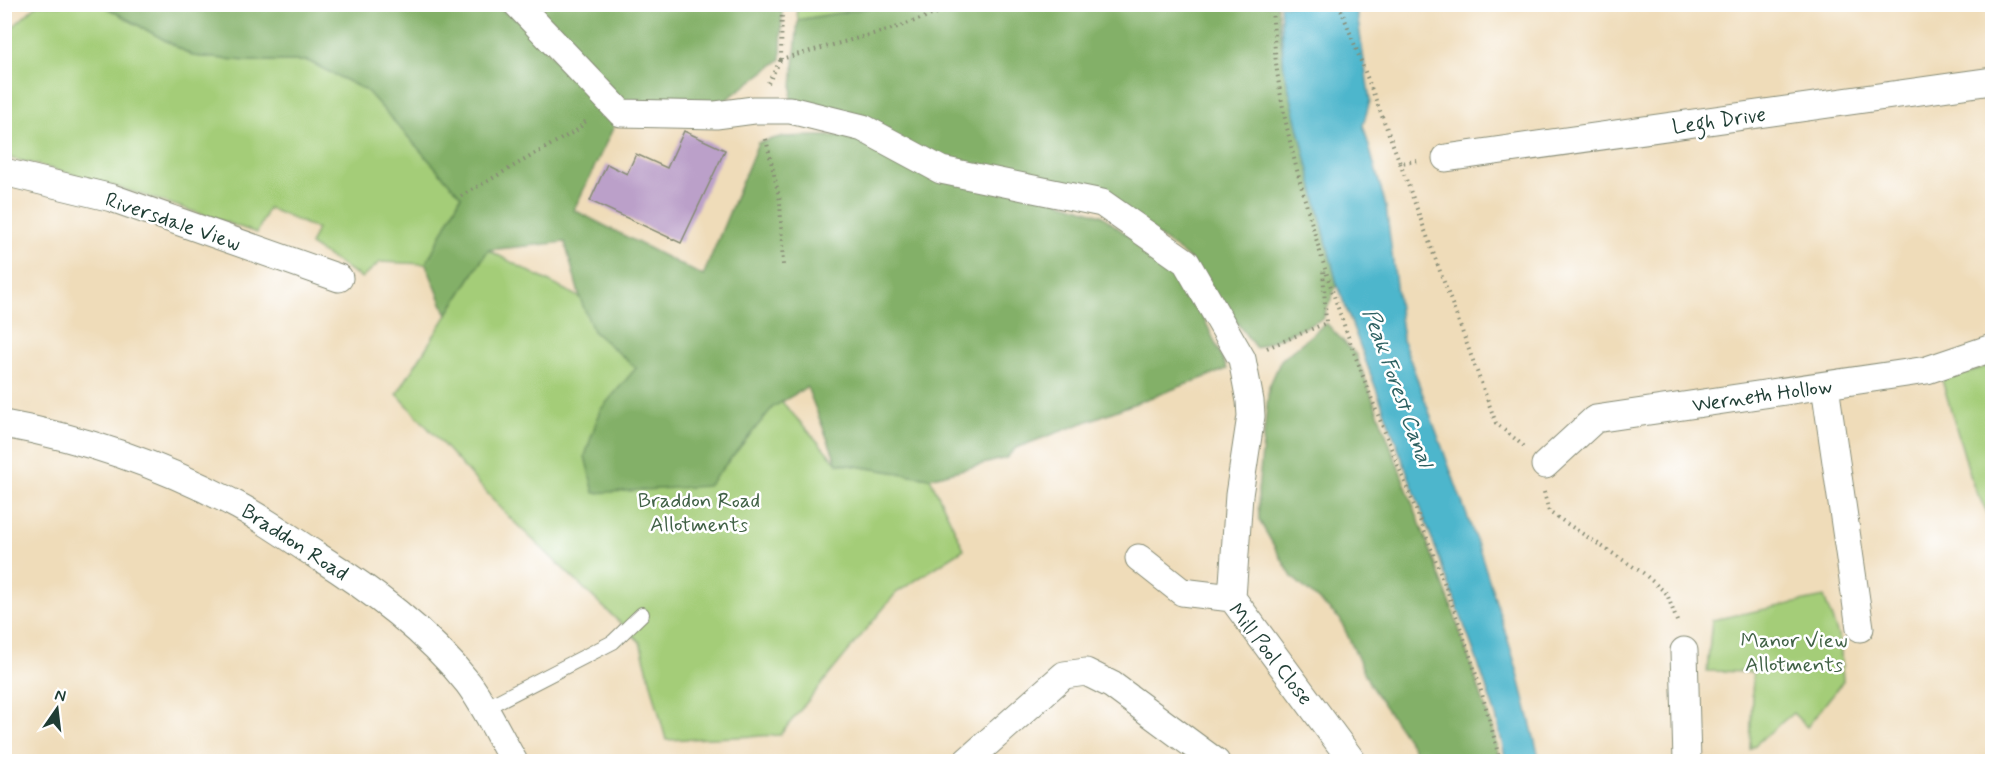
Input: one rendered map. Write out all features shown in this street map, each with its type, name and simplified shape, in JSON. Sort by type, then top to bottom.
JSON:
[{"type":"street","points":[[517,4],[621,113],[716,115],[754,110],[790,110],[863,128],[941,170],[1102,203],[1186,262],[1242,359],[1251,416],[1239,495],[1232,598]]},
{"type":"street","name":"Legh Drive","points":[[1446,158],[1992,81]]},
{"type":"street","name":"Riversdale View","points":[[4,172],[112,198],[339,278]]},
{"type":"street","name":"Werneth Hollow","points":[[1545,465],[1595,419],[1927,370],[1992,348]]},
{"type":"street","points":[[1825,386],[1860,628]]},
{"type":"street","name":"Braddon Road","points":[[4,424],[39,430],[144,463],[234,503],[345,574],[414,627],[468,684],[514,762]]},
{"type":"street","name":"Mill Pool Close","points":[[1139,558],[1182,592],[1232,598],[1353,762]]},
{"type":"street","points":[[1684,651],[1687,762]]},
{"type":"street","points":[[966,762],[1064,675],[1086,672],[1112,685],[1216,762]]},
{"type":"lane","points":[[483,709],[613,642],[642,614]]},
{"type":"path","points":[[782,4],[781,59],[895,28],[962,4]]},
{"type":"path","points":[[1271,4],[1276,63],[1289,134],[1323,262],[1452,608],[1487,711],[1500,762]]},
{"type":"path","points":[[1339,4],[1496,423],[1545,465],[1544,499],[1549,512],[1643,573],[1667,594],[1684,651]]},
{"type":"path","points":[[754,110],[771,151],[778,191],[783,265]]},
{"type":"path","points":[[461,196],[577,130]]},
{"type":"path","points":[[1400,163],[1446,158]]},
{"type":"path","points":[[1242,359],[1326,322],[1323,262]]},
{"type":"green space","points":[[531,4],[782,5],[781,59],[711,111],[624,104]]},
{"type":"green space","points":[[796,4],[891,5],[798,20]]},
{"type":"green space","points":[[891,4],[1277,5],[1284,69],[1337,284],[1323,319],[1256,348],[1186,256],[1106,199],[1026,188],[790,110],[798,20]]},
{"type":"green space","points":[[37,5],[102,5],[193,56],[247,61],[308,61],[367,91],[461,196],[426,264],[380,262],[362,278],[310,245],[317,229],[268,208],[257,233],[69,173],[5,157],[5,34]]},
{"type":"green space","points":[[102,5],[495,5],[518,20],[616,122],[574,210],[703,276],[758,143],[780,137],[859,135],[1101,215],[1187,281],[1227,369],[1016,448],[1006,458],[930,478],[837,463],[807,387],[773,407],[708,486],[594,493],[585,456],[600,410],[636,368],[593,331],[580,298],[565,242],[488,250],[447,315],[426,264],[461,196],[367,91],[308,61],[247,61],[193,56]]},
{"type":"green space","name":"Braddon Road Allotments","points":[[488,250],[783,403],[837,463],[930,478],[964,549],[896,593],[780,735],[666,740],[640,642],[509,517],[397,394]]},
{"type":"green space","points":[[1326,323],[1356,355],[1452,608],[1493,731],[1500,761],[1422,761],[1370,685],[1340,619],[1292,577],[1259,520],[1258,491],[1269,387],[1281,360]]},
{"type":"green space","points":[[1992,365],[1992,522],[1973,485],[1942,380]]},
{"type":"green space","name":"Manor View Allotments","points":[[1824,597],[1840,641],[1843,681],[1807,727],[1793,713],[1750,749],[1753,672],[1707,671],[1712,620]]},
{"type":"water","name":"Peak Forest Canal","points":[[1352,4],[1356,7],[1370,101],[1363,125],[1386,207],[1403,340],[1481,554],[1516,666],[1540,761],[1506,761],[1496,716],[1476,657],[1337,284],[1284,69],[1280,5]]},
{"type":"building","points":[[684,131],[725,150],[681,243],[590,201],[607,164],[627,174],[636,154],[667,168]]}]
